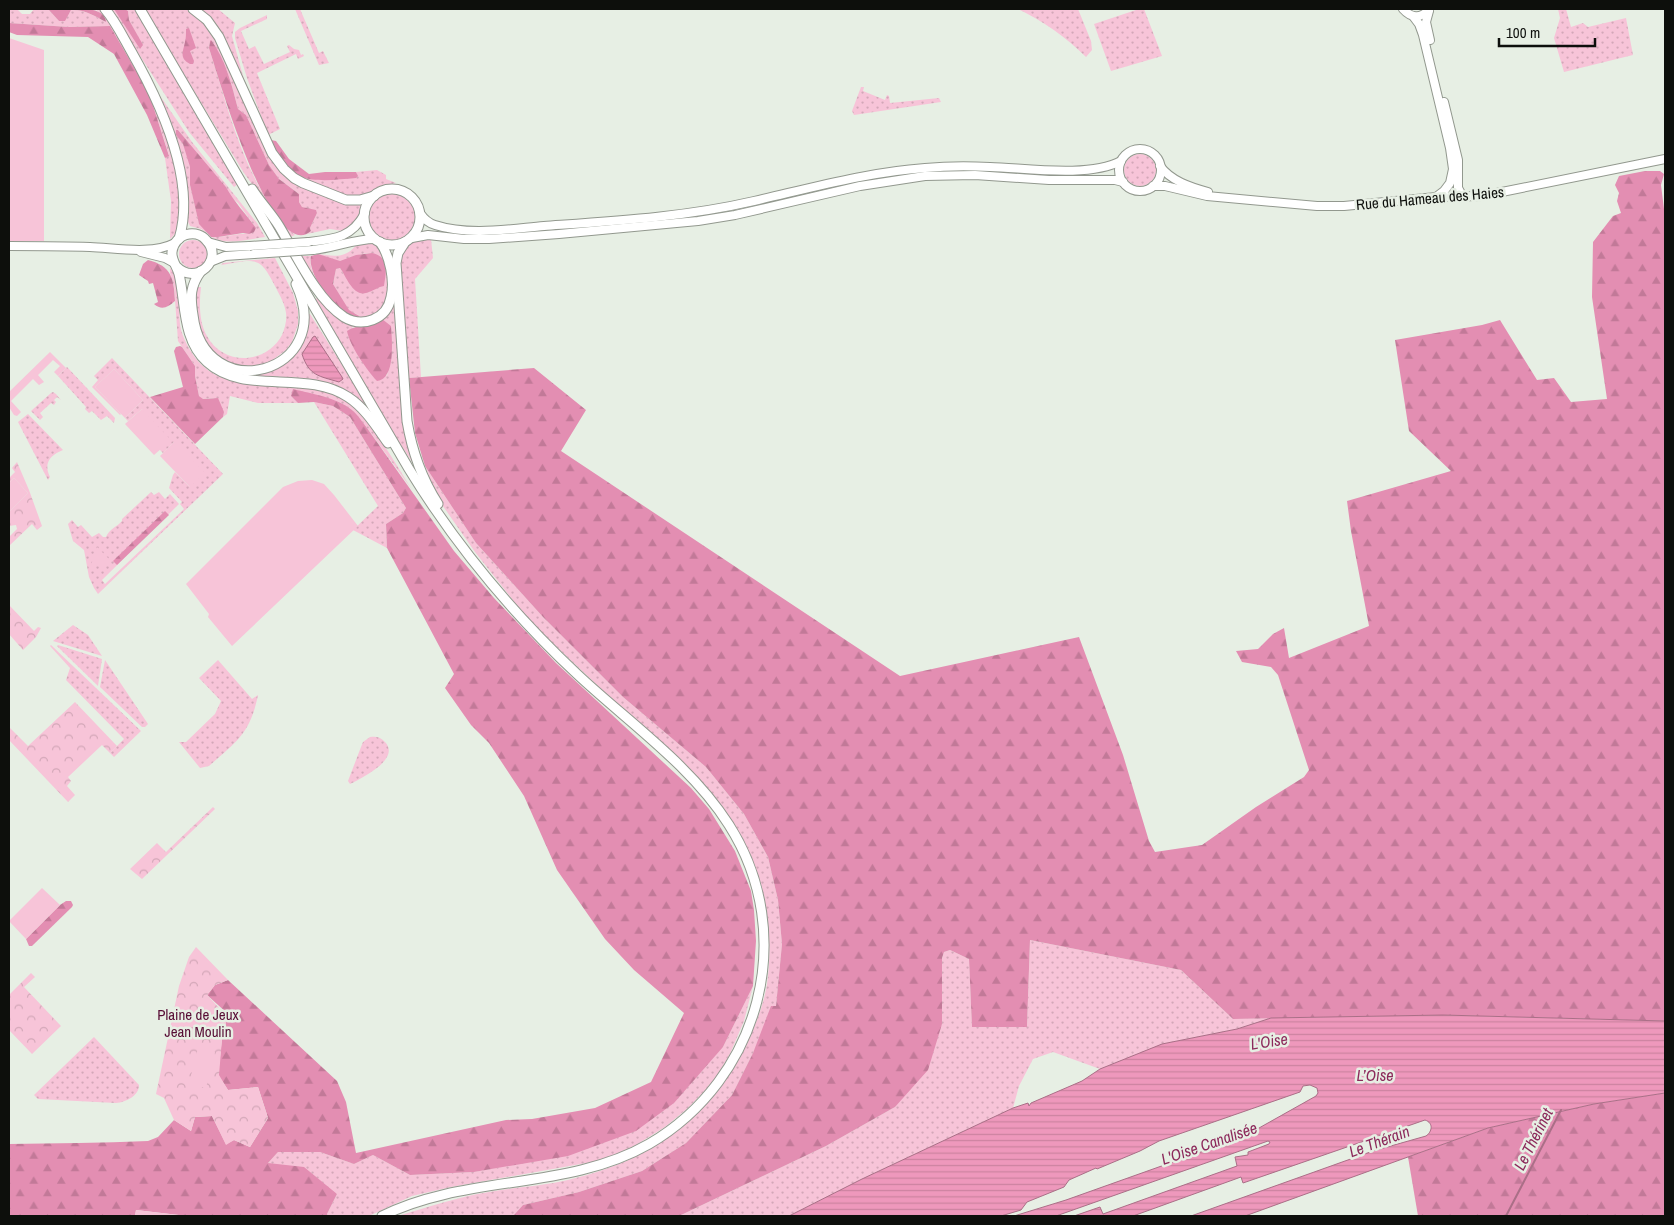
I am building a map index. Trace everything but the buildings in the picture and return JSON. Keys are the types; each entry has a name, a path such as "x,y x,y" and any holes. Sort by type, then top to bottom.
{"main road":[{"path":"105,9 120,30 150,85 160,105 170,135 178,163 183,217 172,254 189,333 195,347 206,362 223,373 236,377 313,384 332,389 343,394 359,406 370,417 456,537 497,590 535,633 579,676 685,771 708,796 727,822 746,857 758,894 764,934 759,995 753,1014 744,1038 718,1083 703,1101 680,1122 662,1136 633,1152 598,1165 552,1176 446,1194 410,1204 382,1216"},
{"path":"140,9 420,487"},
{"path":"193,9 207,20 219,37 272,153 284,169 300,182 346,200 360,200 387,190 401,190 413,198 418,206 420,213 419,227 398,253 396,263 408,427 414,454 421,471 456,537"},
{"path":"206,122 277,223 312,281 336,312 352,321 362,323 374,320 384,311 391,299 390,264 387,255 366,228 365,213 368,204 374,196"},
{"path":"177,241 184,235 202,236 208,242 212,253 210,262 192,287 192,310 198,336 210,354 226,366 245,371 263,370 284,358 295,348 304,325 304,310 300,295 264,222"},
{"path":"377,241 391,245 408,240"},
{"path":"175,265 188,273 195,274 202,271"}],"street":[{"path":"1403,9 1413,16 1419,24 1423,35 1450,148 1453,169 1450,183 1436,197"},
{"path":"1413,16 1421,16 1430,10"},
{"path":"1430,10 1426,19 1426,25 1459,166 1458,185 1463,197"},
{"path":"420,213 427,221 433,224 460,229 483,230 564,225 708,211 863,177 914,169 972,166 1069,171 1108,166 1121,161 1129,152 1142,150 1148,151 1154,156 1160,166 1159,178 1153,186 1144,190 1128,187 1123,182 1119,171 1121,161"},
{"name":"Rue du Hameau des Haies","path":"1153,186 1164,186 1196,194 1334,206 1436,197 1482,196 1665,159"},
{"name":"Rue du Hameau des Haies","path":"1160,166 1168,175 1184,184 1222,196"},
{"path":"408,240 428,235 457,239 488,239 679,223 723,217 885,182 925,176 975,175 1049,180 1115,180 1123,182"},
{"path":"208,242 214,245 250,246 330,239 347,234 357,226 365,213"},
{"path":"210,262 224,256 313,250 331,248 360,240 377,241"},
{"path":"132,250 164,247 177,241"},
{"path":"9,246 92,247 132,250 165,258 175,265"}],"green space":[{"path":"82,8 91,10 104,16 106,22 89,13 76,10 71,10 65,21 59,21 48,9"},
{"path":"184,8 199,17 211,32 223,54 274,163 283,173 365,202 360,216 355,222 343,231 330,229 307,234 311,231 310,228 317,213 316,211 302,207 299,202 299,194 279,179 269,165 246,115 238,109 231,82 224,65 216,48 210,41 209,48 241,148 264,195 278,216 295,235 290,237 244,173 144,9"},
{"path":"9,9 17,9 22,14 30,14 34,9 48,9 59,21 64,21 71,10 76,10 89,13 106,22 104,17 95,9 102,9 157,102 170,137 183,203 176,233 170,239 171,201 165,158 169,155 149,93 110,26 69,27 9,23"},
{"path":"110,9 114,9 139,39 129,20 128,11 125,9 135,9 238,184 234,187 189,132"},
{"path":"114,9 125,9 128,11 129,20 143,45 140,49"},
{"path":"199,9 218,9 235,23 232,36 245,83 224,38 213,21"},
{"path":"295,9 300,9 319,53 323,51 329,63 319,65"},
{"path":"1018,9 1078,9 1091,41 1092,50 1086,57 1054,30"},
{"path":"1144,9 1162,56 1111,71 1094,24"},
{"path":"1558,9 1566,9 1571,27 1583,23 1588,27 1626,18 1633,55 1564,72 1554,38 1560,18"},
{"path":"267,15 267,19 241,31 249,49 255,46 264,64 290,52 287,46 289,45 299,50 301,55 303,54 304,56 298,59 296,54 257,73 280,129 268,135 247,78 235,38 235,32 240,28"},
{"path":"9,23 69,27 110,26 149,93 169,156 165,158 147,115 114,54 88,37 17,35 9,32"},
{"path":"189,28 196,48 190,51 194,61 193,64 187,62 183,57 186,29"},
{"path":"9,38 44,50 44,241 9,241"},
{"path":"211,40 225,65 238,109 246,115 269,165 279,179 299,194 299,202 302,207 316,210 317,213 310,228 311,231 296,234 280,221 264,195 248,162 223,92 209,48"},
{"path":"861,87 864,87 863,91 885,100 887,95 889,96 890,103 939,98 941,102 854,115 852,111"},
{"path":"158,93 192,142 257,223 265,237 224,241 211,237 249,234 256,228 238,203 231,197 226,187 178,130 176,130 176,135 183,144 187,154 190,167 190,185 199,223 209,234 201,229 190,226 182,165 169,117"},
{"path":"176,130 178,130 226,187 256,228 254,232 211,237 199,224 190,185 190,167 183,144 176,135"},
{"path":"271,140 276,141 289,159 309,174 356,172 358,176 356,178 315,180 296,175 280,162"},
{"path":"1140,154 1146,155 1151,159 1155,164 1155,176 1151,181 1146,185 1140,186 1134,185 1129,181 1125,176 1124,170 1125,164 1129,159 1134,155"},
{"path":"377,170 386,175 386,179 396,183 358,197 349,197 331,192 296,175 357,174 356,172"},
{"path":"1645,171 1660,171 1664,174 1661,185 1665,209 1665,1021 1443,1015 1233,1019 1181,970 1030,940 1027,1027 972,1027 969,959 950,950 944,952 942,958 942,1024 928,1070 895,1107 826,1146 679,1216 513,1216 523,1205 579,1192 642,1171 686,1143 732,1095 753,1053 771,1006 776,1006 782,944 778,900 768,857 744,814 706,767 623,697 543,617 476,543 425,466 415,433 409,378 534,368 586,410 561,451 900,676 1079,637 1123,755 1149,841 1155,852 1202,845 1256,807 1304,777 1309,770 1278,675 1271,667 1242,662 1236,651 1258,649 1273,634 1284,628 1289,658 1369,626 1347,501 1451,471 1409,431 1395,340 1482,325 1500,320 1537,380 1554,378 1571,402 1607,399 1592,297 1593,242 1613,216 1621,213 1617,201 1619,193 1615,185 1619,176"},
{"path":"387,194 397,194 409,200 414,208 414,226 409,234 401,239 387,240 379,237 372,230 369,222 369,212 372,204 379,197"},
{"path":"421,239 431,239 433,258 415,279 421,377 409,378 399,262 406,246"},
{"path":"193,240 203,244 207,254 203,264 193,268 183,264 179,254 183,244"},
{"path":"361,242 373,242 379,247 388,266 389,297 378,314 362,320 341,312 328,296 337,305 350,312 359,315 349,311 333,284 336,269 340,268 343,273 367,293 377,287 386,264 377,255 369,253 337,261 318,254 344,255"},
{"path":"372,253 382,258 386,266 384,286 369,292 359,293 340,268 336,269 333,284 349,310 359,316 358,318 348,315 328,297 313,271 311,256 318,254 340,261 356,255"},
{"path":"301,256 311,256 310,263 314,276 322,289 313,278"},
{"path":"275,258 293,293 298,311 298,324 292,342 286,350 270,362 259,366 236,366 224,362 205,343 194,307 195,287 201,287 202,325 214,346 223,353 234,357 245,358 255,356 266,352 275,345 282,335 286,318 283,303 270,277 260,264 249,261 221,265 223,263"},
{"path":"148,260 167,270 174,286 175,301 162,308 154,304 158,302 153,283 149,284 148,281 139,275 143,264"},
{"path":"170,268 179,283 181,330 190,350 203,366 224,379 237,382 320,389 331,392 356,410 367,422 413,491 352,410 291,396 298,403 258,403 230,396 227,414 223,417 224,412 214,398 202,399 199,396 195,366 178,341 174,286"},
{"path":"396,292 414,465 388,425 315,299 321,297 351,324 361,326 352,327 387,376 392,349 382,319"},
{"path":"306,314 310,314 368,406 365,407 350,394 328,383 303,378 253,376 268,370 292,354"},
{"path":"382,319 391,326 392,358 387,374 383,379 377,381 359,357 347,331"},
{"path":"180,346 195,366 199,396 203,399 218,398 224,412 223,417 195,444 150,397 183,387 174,351 176,347"},
{"path":"50,352 66,368 58,376 54,372 60,366 53,360 38,375 44,382 39,385 33,379 11,401 21,412 17,416 14,415 9,407 9,392"},
{"path":"112,358 223,474 98,594 89,577 84,550 73,541 68,524 72,520 78,527 81,525 92,537 99,533 106,537 151,492 154,495 159,492 165,499 170,494 179,504 102,580 105,584 184,509 180,504 182,502 169,488 175,472 190,487 174,442 163,453 160,450 142,409 128,421 125,418 143,400 114,369 95,387 120,415 92,387 98,380 94,376"},
{"path":"67,367 115,418 114,423 107,416 101,420 92,411 89,413 85,409 86,407 58,376"},
{"path":"114,369 143,400 125,418 95,387"},
{"path":"293,389 339,402 354,412 454,551 494,598 556,663 691,788 709,809 735,851 751,891 756,941 753,986 723,1047 674,1103 636,1131 568,1156 474,1172 410,1175 373,1155 354,1164 320,1152 278,1152 268,1163 304,1167 337,1194 327,1214 328,1216 187,1216 136,1210 135,1216 9,1216 9,1144 148,1141 158,1137 174,1120 191,1131 195,1117 212,1116 226,1144 234,1140 250,1147 268,1118 258,1087 228,1090 218,1075 222,1039 228,1014 207,995 215,985 228,980 337,1081 346,1102 356,1153 506,1120 532,1119 595,1108 651,1082 684,1013 634,970 605,939 557,870 524,796 489,743 471,725 445,688 454,674 387,548 386,524 403,513 406,508 350,417 333,406 314,402 298,403 291,396"},
{"path":"53,392 61,400 57,397 54,400 56,402 54,405 51,403 40,413 43,417 40,420 31,411"},
{"path":"314,402 333,406 350,417 406,508 403,513 386,524 387,548 353,530 378,506"},
{"path":"142,409 171,440 154,455 125,424"},
{"path":"28,414 63,450 49,460 47,467 50,477 48,480 18,422"},
{"path":"175,441 205,473 190,487 160,456"},
{"path":"17,462 42,526 37,530 32,524 9,546 9,537 17,529 16,525 9,526 9,512 28,493 14,478 9,483 9,478 15,472 12,468"},
{"path":"425,466 476,543 543,617 623,697 706,767 744,814 768,857 778,900 782,944 776,1007 732,1095 686,1143 642,1171 579,1192 523,1205 513,1216 398,1216 466,1197 499,1190 558,1182 587,1175 643,1153 664,1140 705,1103 723,1081 751,1033 761,1008 767,984 769,968 768,919 762,887 748,849 723,808 698,780 530,622 475,552 438,499"},
{"path":"14,478 28,493 9,512 9,483"},
{"path":"312,480 324,484 358,526 232,646 208,617 209,614 186,584 283,487 298,481"},
{"path":"165,511 169,515 117,565 113,561"},
{"path":"97,547 110,560 96,566 91,565"},
{"path":"9,605 34,631 38,627 41,628 36,637 23,650 9,634"},
{"path":"73,625 88,635 102,656 53,641"},
{"path":"51,645 141,731 114,757 110,753 124,739 66,680 70,668"},
{"path":"57,646 102,659 98,686"},
{"path":"105,660 148,724 145,727 142,727 100,687"},
{"path":"218,660 252,699 258,695 251,719 241,736 209,766 200,768 179,742 186,742 215,714 221,701 199,678"},
{"path":"75,702 117,746 110,753 102,745 68,777 71,781 67,786 75,795 68,802 9,740 9,727 28,746"},
{"path":"370,737 378,737 385,742 389,748 388,755 371,773 350,784 348,781 363,742"},
{"path":"213,807 215,809 142,879 130,869 157,843 166,852"},
{"path":"42,888 60,905 26,939 9,921"},
{"path":"66,901 71,901 72,907 32,946 29,946 26,939"},
{"path":"1030,940 1181,970 1233,1019 1271,1018 1237,1029 1167,1043 1100,1069 1053,1052 1033,1059 1019,1086 1013,1108 862,1179 789,1216 679,1216 826,1146 895,1107 942,1024 942,958 944,952 950,950 969,959 972,1026 1027,1027"},
{"name":"Plaine de Jeux Jean Moulin","path":"196,947 228,980 215,985 207,995 221,1010 228,1014 222,1039 219,1075 228,1090 258,1087 268,1118 250,1147 234,1140 226,1145 212,1116 195,1117 191,1131 174,1120 164,1098 156,1094 179,986 189,957"},
{"path":"31,973 35,977 24,987 61,1026 32,1054 9,1030 9,995"},
{"path":"753,986 744,1021 730,1054 714,1081 688,1108 665,1127 636,1145 612,1156 592,1162 451,1187 412,1196 369,1216 328,1216 327,1214 337,1194 268,1163 278,1152 320,1152 354,1164 373,1155 410,1175 474,1172 500,1167 723,1047"},
{"path":"94,1037 139,1085 137,1092 128,1100 116,1103 38,1099 34,1095"},
{"path":"198,1048 215,1052 206,1088 189,1084"},
{"path":"1665,1093 1665,1216 1418,1216 1408,1157 1488,1128 1594,1104"},
{"path":"136,1210 187,1216 135,1216"}],"water":[{"path":"315,336 342,377 343,379 339,382 316,374 308,367 302,354"},
{"name":"L’Oise","path":"1443,1015 1665,1021 1665,1093 1594,1104 1488,1128 1245,1216 1191,1216 1373,1151 1426,1136 1431,1130 1431,1125 1425,1120 1243,1183 1241,1177 1133,1216 1074,1216 1100,1207 1103,1214 1237,1166 1235,1157 1248,1155 1248,1152 1270,1142 1268,1141 1056,1216 1014,1216 1066,1200 1243,1137 1316,1096 1318,1093 1317,1088 1310,1085 1303,1086 1300,1092 1159,1141 1140,1151 1069,1180 1064,1187 1027,1202 1021,1210 1001,1216 789,1216 862,1179 1013,1108 1028,1103 1029,1106 1031,1103 1082,1081 1100,1069 1162,1044 1237,1029 1271,1018"}],"waterway":[{"name":"Le Thérinet","path":"1506,1216 1561,1110"}],"water label":[{"name":"L'Oise","path":"1269,1041"},
{"name":"Le Thérain","path":"1379,1141"},
{"name":"L'Oise Canalisée","path":"1209,1143"}]}
